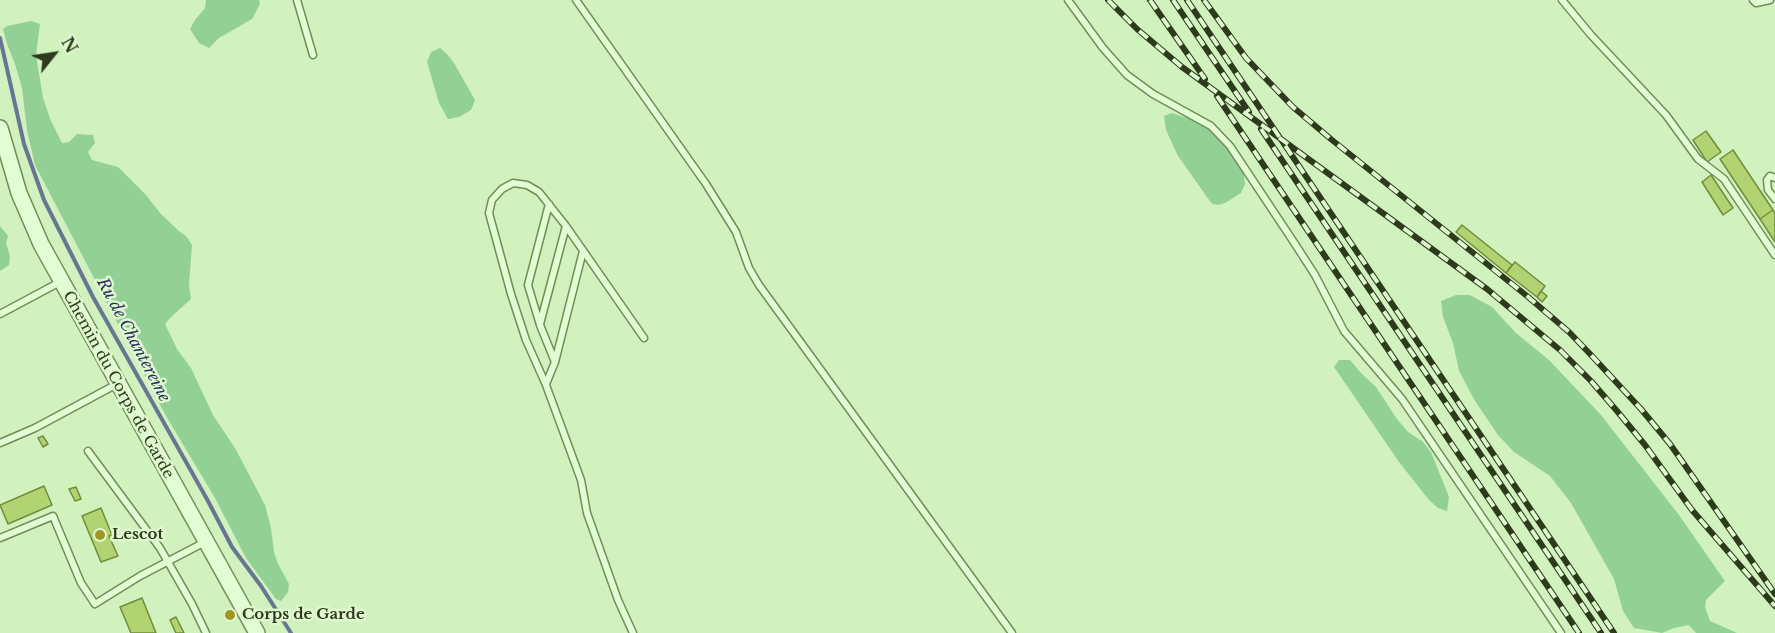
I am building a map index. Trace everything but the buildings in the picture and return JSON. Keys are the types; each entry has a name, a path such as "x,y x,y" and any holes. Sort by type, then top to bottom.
{"street":[{"name":"Chemin du Corps de Garde","path":"0,128 19,194 41,244 257,633"}],"lane":[{"path":"297,0 313,55"},
{"path":"576,0 706,184 736,232 759,285 1012,633"},
{"path":"1068,0 1102,48 1127,75 1153,94 1211,126 1230,146 1315,275 1344,331 1402,399 1561,633"},
{"path":"1562,0 1591,35 1660,109 1698,159 1724,179 1775,255"},
{"path":"1753,0 1756,3 1770,0"},
{"path":"1775,178 1770,176 1767,180 1768,190 1775,199"},
{"path":"633,633 618,600 587,513 581,480 546,385 526,340 511,294 489,213 492,200 502,189 513,183 527,185 539,192 566,226 644,338"},
{"path":"549,204 528,285 540,325 555,362"},
{"path":"540,325 566,226"},
{"path":"546,385 555,362 583,251"},
{"path":"0,314 61,282"},
{"path":"0,443 35,428 118,383"},
{"path":"88,451 168,561 206,633"},
{"path":"0,538 53,516 81,583 95,604 140,576 206,541"}],"green space":[{"path":"206,0 259,0 260,4 252,19 219,38 209,48 199,43 190,29 205,8"},
{"path":"31,21 40,24 36,55 43,98 62,143 69,142 77,134 93,135 95,143 88,152 92,160 118,167 160,213 186,236 192,245 189,285 191,299 165,324 177,349 191,368 213,415 235,448 265,505 274,552 289,584 288,592 281,601 276,599 246,558 215,498 166,416 35,165 27,130 22,88 3,29"},
{"path":"440,48 454,63 475,100 471,110 459,117 448,119 439,103 427,62 431,52"},
{"path":"1172,113 1214,129 1243,167 1245,184 1241,193 1225,203 1212,204 1178,156 1166,130 1164,116"},
{"path":"0,226 8,236 6,243 10,256 9,265 0,271"},
{"path":"1456,295 1470,295 1492,307 1516,333 1549,360 1601,415 1679,515 1725,581 1706,600 1705,607 1710,621 1737,633 1696,633 1689,625 1662,633 1634,628 1623,611 1614,579 1571,503 1550,476 1514,452 1498,435 1475,401 1459,371 1453,343 1443,317 1441,301"},
{"path":"1339,360 1350,360 1376,387 1408,432 1422,441 1431,452 1449,497 1447,511 1438,508 1429,500 1399,462 1334,367"}],"waterway":[{"name":"Ru de Chantereine","path":"0,38 24,144 44,200 93,297 232,547 261,586 291,633"}],"railway":[{"path":"1108,0 1137,29 1182,67 1487,289 1560,350 1617,411 1692,510 1775,606"},
{"path":"1150,0 1205,79"},
{"path":"1173,0 1249,112"},
{"path":"1187,0 1614,633"},
{"path":"1204,0 1246,58 1293,107 1569,332 1641,409 1670,444 1775,594"},
{"path":"1217,96 1579,633"},
{"path":"1261,129 1601,633"}],"place":[{"name":"Lescot","path":"100,535"},
{"name":"Corps de Garde","path":"230,615"}]}
